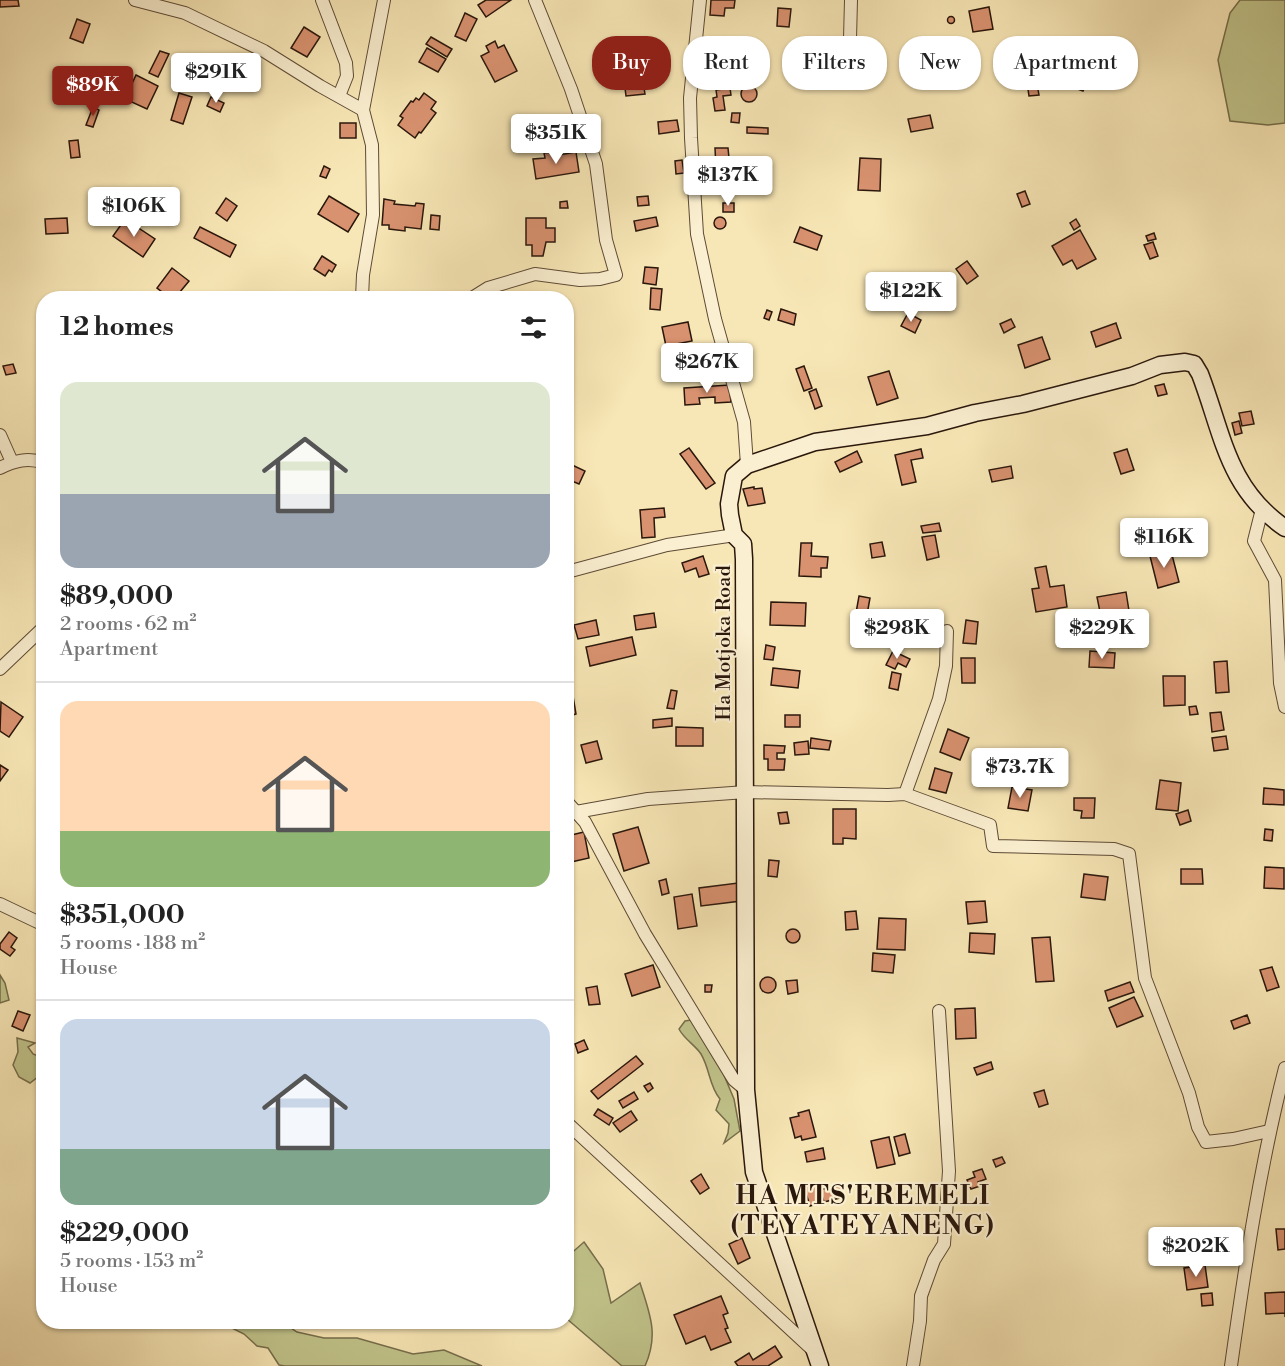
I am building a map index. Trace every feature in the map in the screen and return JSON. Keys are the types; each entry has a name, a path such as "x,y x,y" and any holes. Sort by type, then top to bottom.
{"street":[{"path":"135,0 185,13 264,51 363,110"},
{"path":"322,0 346,63 346,76 339,96"},
{"path":"362,291 373,215 372,146 363,110 384,0"},
{"path":"483,291 535,274 580,280 616,275 606,240 596,164 571,89 535,0"},
{"path":"700,0 690,98 697,234 715,318 744,422 747,465 815,442 927,426 975,412 1023,404 1132,376 1160,365 1185,362 1194,364 1200,374 1234,472 1245,490 1262,509 1285,528"},
{"path":"850,36 851,0"},
{"path":"0,435 12,462"},
{"path":"0,468 12,462 36,460"},
{"name":"Ha Motjoka Road","path":"747,465 732,480 730,515 735,535 744,548 746,1090 754,1172 818,1360"},
{"path":"1262,509 1254,541 1275,580 1280,683 1285,707"},
{"path":"574,570 667,545 735,535"},
{"path":"905,794 939,699 946,666 947,631"},
{"path":"0,668 36,634"},
{"path":"576,812 648,799 746,792 905,794 990,825 993,846 1114,849 1130,854 1145,978 1189,1093 1198,1127 1206,1143 1269,1131"},
{"path":"576,812 585,822 645,934 734,1080 746,1090"},
{"path":"0,904 36,921"},
{"path":"913,1366 920,1321 921,1296 934,1260 944,1244 949,1172 939,1011"},
{"path":"1231,1366 1243,1278 1269,1131 1285,1068"},
{"path":"574,1129 802,1339 818,1360"}],"green space":[{"path":"1240,0 1285,0 1285,123 1268,125 1230,121 1218,60 1230,13"},
{"path":"0,975 5,983 9,1000 0,1003"},
{"path":"691,1020 715,1054 734,1099 740,1131 724,1143 729,1124 716,1110 720,1099 701,1054 679,1029 685,1021"},
{"path":"17,1038 35,1043 28,1047 36,1055 36,1078 30,1083 19,1077 13,1065 18,1052"},
{"path":"584,1242 603,1269 611,1303 640,1283 652,1325 652,1344 645,1366 622,1366 574,1325 574,1251"},
{"path":"234,1329 292,1329 324,1338 357,1338 413,1354 444,1350 482,1366 285,1366 279,1365 268,1348 257,1346 244,1334"}],"building":[{"path":"0,0 18,0 19,6 0,7"},
{"path":"486,0 511,0 486,17 478,5"},
{"path":"711,0 735,0 734,8 725,8 724,16 710,15"},
{"path":"989,7 993,29 973,32 969,11"},
{"path":"778,8 791,9 789,27 777,26"},
{"path":"465,13 477,19 466,41 455,36"},
{"path":"951,17 954,20 951,23 948,20"},
{"path":"77,19 90,24 83,43 70,38"},
{"path":"304,27 320,37 307,57 291,48"},
{"path":"431,37 452,49 447,57 426,44"},
{"path":"495,41 498,48 504,45 517,71 495,82 481,56 489,52 486,46"},
{"path":"427,48 446,59 438,72 419,62"},
{"path":"160,51 169,54 158,77 149,73"},
{"path":"136,75 158,86 147,109 125,99"},
{"path":"625,90 644,90 645,94 626,96"},
{"path":"716,90 730,90 731,95 723,96 725,110 715,111 713,98 717,97"},
{"path":"743,90 756,91 756,97 749,102 741,94"},
{"path":"1028,90 1038,90 1039,95 1029,96"},
{"path":"179,93 192,97 183,124 171,120"},
{"path":"424,93 436,102 431,109 436,113 415,138 398,125 403,118 400,116 411,101 413,102 416,98 419,100"},
{"path":"211,97 224,103 220,112 207,106"},
{"path":"93,107 99,110 93,127 86,125"},
{"path":"732,113 740,113 739,123 731,122"},
{"path":"930,115 933,128 911,132 908,119"},
{"path":"677,120 679,131 659,134 658,122"},
{"path":"340,123 356,123 356,138 340,138"},
{"path":"747,127 768,128 768,134 747,133"},
{"path":"78,140 80,157 71,158 69,141"},
{"path":"715,148 728,148 730,168 716,169"},
{"path":"558,151 559,155 576,152 579,172 536,179 533,159 545,158 544,153"},
{"path":"860,158 881,159 880,191 858,190"},
{"path":"682,160 684,173 676,174 675,161"},
{"path":"324,166 330,169 326,178 320,176"},
{"path":"740,174 751,174 750,188 739,187"},
{"path":"1025,191 1030,204 1022,207 1017,194"},
{"path":"329,196 359,214 348,232 318,214"},
{"path":"648,196 649,205 638,206 637,197"},
{"path":"226,198 237,206 227,221 216,213"},
{"path":"384,199 395,201 394,204 415,206 416,203 424,204 421,229 405,227 405,231 389,229 389,225 382,225"},
{"path":"567,201 568,208 560,208 560,202"},
{"path":"723,203 734,203 734,212 723,212"},
{"path":"431,215 440,216 439,230 430,229"},
{"path":"656,217 658,226 636,231 634,221"},
{"path":"722,217 726,223 722,229 718,229 714,221"},
{"path":"67,218 68,233 46,234 45,219"},
{"path":"526,218 546,218 546,228 555,228 555,242 546,242 543,256 532,256 532,245 526,245"},
{"path":"125,219 155,239 143,257 113,236"},
{"path":"1076,219 1080,226 1074,230 1070,223"},
{"path":"200,227 236,245 230,257 194,238"},
{"path":"800,227 822,236 817,250 794,242"},
{"path":"1080,230 1096,259 1077,269 1072,260 1063,265 1052,246"},
{"path":"1154,233 1156,239 1148,241 1146,236"},
{"path":"1153,242 1158,256 1150,259 1144,245"},
{"path":"322,256 336,265 332,272 329,270 325,276 314,269"},
{"path":"967,261 978,276 967,284 956,269"},
{"path":"645,267 658,268 656,285 643,283"},
{"path":"172,268 189,281 181,291 161,291 157,288"},
{"path":"651,288 662,289 660,310 650,309"},
{"path":"916,294 926,298 924,304 914,300"},
{"path":"781,309 796,314 794,325 778,320"},
{"path":"767,310 772,312 769,320 764,318"},
{"path":"908,313 921,320 915,333 901,326"},
{"path":"1011,319 1015,327 1004,333 1000,324"},
{"path":"688,322 692,341 666,346 662,327"},
{"path":"1116,323 1121,338 1096,347 1091,332"},
{"path":"1042,337 1050,359 1025,368 1018,345"},
{"path":"13,364 16,373 6,375 3,366"},
{"path":"804,366 812,388 804,391 796,369"},
{"path":"889,371 898,398 877,405 868,377"},
{"path":"1164,384 1167,394 1158,396 1155,386"},
{"path":"729,385 731,402 715,403 715,397 699,398 700,404 685,405 684,388"},
{"path":"816,389 822,406 815,409 809,392"},
{"path":"1251,411 1254,424 1242,426 1239,413"},
{"path":"1239,421 1242,433 1235,435 1232,423"},
{"path":"689,448 715,483 706,489 680,454"},
{"path":"921,449 923,458 911,460 916,482 902,485 895,455"},
{"path":"1127,449 1134,470 1121,474 1114,453"},
{"path":"857,451 862,462 840,472 835,462"},
{"path":"574,466 585,471 579,484 574,482"},
{"path":"1011,466 1013,478 992,482 989,470"},
{"path":"754,487 754,489 762,488 765,503 748,506 743,489"},
{"path":"664,508 665,517 654,518 655,537 642,538 640,510"},
{"path":"939,523 941,531 923,533 921,526"},
{"path":"1173,524 1175,536 1154,541 1151,529"},
{"path":"935,535 939,557 927,560 922,537"},
{"path":"882,542 885,556 872,558 870,544"},
{"path":"801,543 812,543 811,556 828,557 827,568 821,568 821,577 799,576"},
{"path":"1171,551 1179,582 1158,588 1150,556"},
{"path":"703,556 709,574 699,577 696,568 685,572 682,563"},
{"path":"1046,566 1050,587 1064,585 1067,607 1036,612 1032,589 1039,588 1035,568"},
{"path":"1126,592 1130,617 1102,622 1097,597"},
{"path":"859,596 870,598 865,626 854,624"},
{"path":"771,602 806,603 805,626 770,625"},
{"path":"654,613 656,627 636,630 634,616"},
{"path":"596,620 599,635 578,639 574,625"},
{"path":"966,620 978,622 976,644 963,643"},
{"path":"871,625 884,628 882,638 868,635"},
{"path":"632,637 636,655 590,666 586,647"},
{"path":"766,645 775,647 773,660 764,659"},
{"path":"893,651 910,659 906,667 898,663 895,669 886,665"},
{"path":"1090,651 1115,653 1114,668 1089,667"},
{"path":"961,658 975,658 975,683 962,683"},
{"path":"1227,661 1229,692 1216,693 1214,662"},
{"path":"773,668 800,671 798,688 771,685"},
{"path":"892,672 901,674 898,690 889,688"},
{"path":"1163,676 1185,676 1185,705 1164,706"},
{"path":"671,690 677,691 674,709 667,708"},
{"path":"1,702 23,717 9,737 0,731"},
{"path":"1196,706 1198,714 1190,715 1189,707"},
{"path":"1221,712 1224,730 1212,732 1210,713"},
{"path":"785,715 800,715 800,727 785,727"},
{"path":"672,718 672,726 653,728 653,720"},
{"path":"676,727 703,728 703,746 676,746"},
{"path":"948,729 969,738 960,760 940,752"},
{"path":"1226,736 1228,749 1214,751 1212,738"},
{"path":"811,738 831,741 829,750 810,748"},
{"path":"597,741 602,759 586,763 581,745"},
{"path":"808,741 809,754 795,755 794,743"},
{"path":"764,745 785,746 784,753 777,753 777,759 785,759 784,770 768,770 768,759 764,759"},
{"path":"0,765 8,770 0,781"},
{"path":"935,768 952,773 946,793 929,789"},
{"path":"1160,780 1181,783 1178,811 1156,809"},
{"path":"1012,787 1032,790 1028,811 1008,808"},
{"path":"1264,788 1284,790 1284,805 1263,804"},
{"path":"1074,798 1095,798 1094,818 1081,818 1082,811 1074,810"},
{"path":"833,809 856,809 856,839 843,838 843,844 833,844"},
{"path":"1188,810 1191,821 1180,825 1176,814"},
{"path":"787,812 789,823 780,824 778,813"},
{"path":"638,827 649,863 624,871 613,834"},
{"path":"1265,829 1273,830 1272,841 1264,840"},
{"path":"584,832 589,858 574,861 574,834"},
{"path":"769,860 779,861 777,877 768,876"},
{"path":"1265,867 1284,868 1284,889 1264,888"},
{"path":"1181,869 1202,869 1203,884 1181,884"},
{"path":"1084,874 1108,877 1105,900 1081,897"},
{"path":"666,879 669,893 662,895 659,881"},
{"path":"738,883 741,901 701,906 699,888"},
{"path":"692,894 697,926 678,929 674,897"},
{"path":"985,901 987,922 968,924 966,902"},
{"path":"856,911 858,929 846,930 845,912"},
{"path":"879,918 906,919 905,950 877,949"},
{"path":"790,929 796,929 800,936 796,943 790,943 786,939 786,933"},
{"path":"9,932 17,938 11,947 15,950 10,956 0,949 0,944"},
{"path":"970,933 995,934 994,954 969,952"},
{"path":"1050,937 1054,981 1036,982 1032,938"},
{"path":"873,953 895,955 893,973 872,971"},
{"path":"653,965 660,987 632,996 625,974"},
{"path":"1272,967 1279,987 1267,991 1260,970"},
{"path":"768,977 774,979 776,985 774,991 768,993 762,991 760,985 762,979"},
{"path":"797,980 798,992 788,994 786,981"},
{"path":"1130,982 1134,992 1108,1001 1105,991"},
{"path":"705,985 712,985 711,992 705,992"},
{"path":"597,986 600,1004 589,1005 586,988"},
{"path":"1134,997 1143,1016 1117,1027 1109,1008"},
{"path":"975,1008 976,1038 956,1039 955,1009"},
{"path":"18,1011 30,1015 23,1031 12,1026"},
{"path":"1247,1015 1250,1023 1234,1029 1231,1021"},
{"path":"584,1040 588,1049 578,1053 575,1044"},
{"path":"636,1056 643,1064 598,1099 591,1091"},
{"path":"991,1062 993,1069 977,1075 974,1068"},
{"path":"650,1083 653,1088 648,1092 644,1086"},
{"path":"1044,1090 1048,1104 1039,1107 1034,1093"},
{"path":"634,1092 638,1099 623,1108 619,1101"},
{"path":"598,1109 613,1118 609,1125 594,1115"},
{"path":"809,1110 816,1137 802,1140 801,1136 795,1138 790,1118"},
{"path":"631,1111 637,1120 620,1132 613,1123"},
{"path":"905,1134 910,1153 899,1156 894,1137"},
{"path":"889,1137 895,1164 877,1168 871,1141"},
{"path":"823,1148 825,1159 807,1162 805,1152"},
{"path":"1002,1157 1005,1163 996,1167 993,1160"},
{"path":"982,1169 986,1179 978,1182 980,1186 971,1189 967,1180 975,1177 973,1172"},
{"path":"701,1174 709,1188 700,1194 691,1181"},
{"path":"815,1184 820,1203 810,1206 804,1187"},
{"path":"840,1184 844,1197 824,1202 820,1190"},
{"path":"1276,1229 1285,1229 1285,1249 1278,1250"},
{"path":"742,1238 750,1258 738,1264 729,1244"},
{"path":"1205,1265 1208,1287 1187,1290 1184,1268"},
{"path":"1285,1292 1285,1313 1266,1314 1265,1293"},
{"path":"1212,1293 1213,1305 1202,1306 1201,1294"},
{"path":"721,1296 728,1313 723,1315 728,1328 725,1329 731,1342 711,1350 705,1336 686,1344 674,1315"},
{"path":"775,1346 782,1357 768,1366 738,1366 735,1362 749,1353 753,1360"}],"district":[{"name":"HA MTS'EREMELI (TEYATEYANENG)","path":"863,1210"}]}
